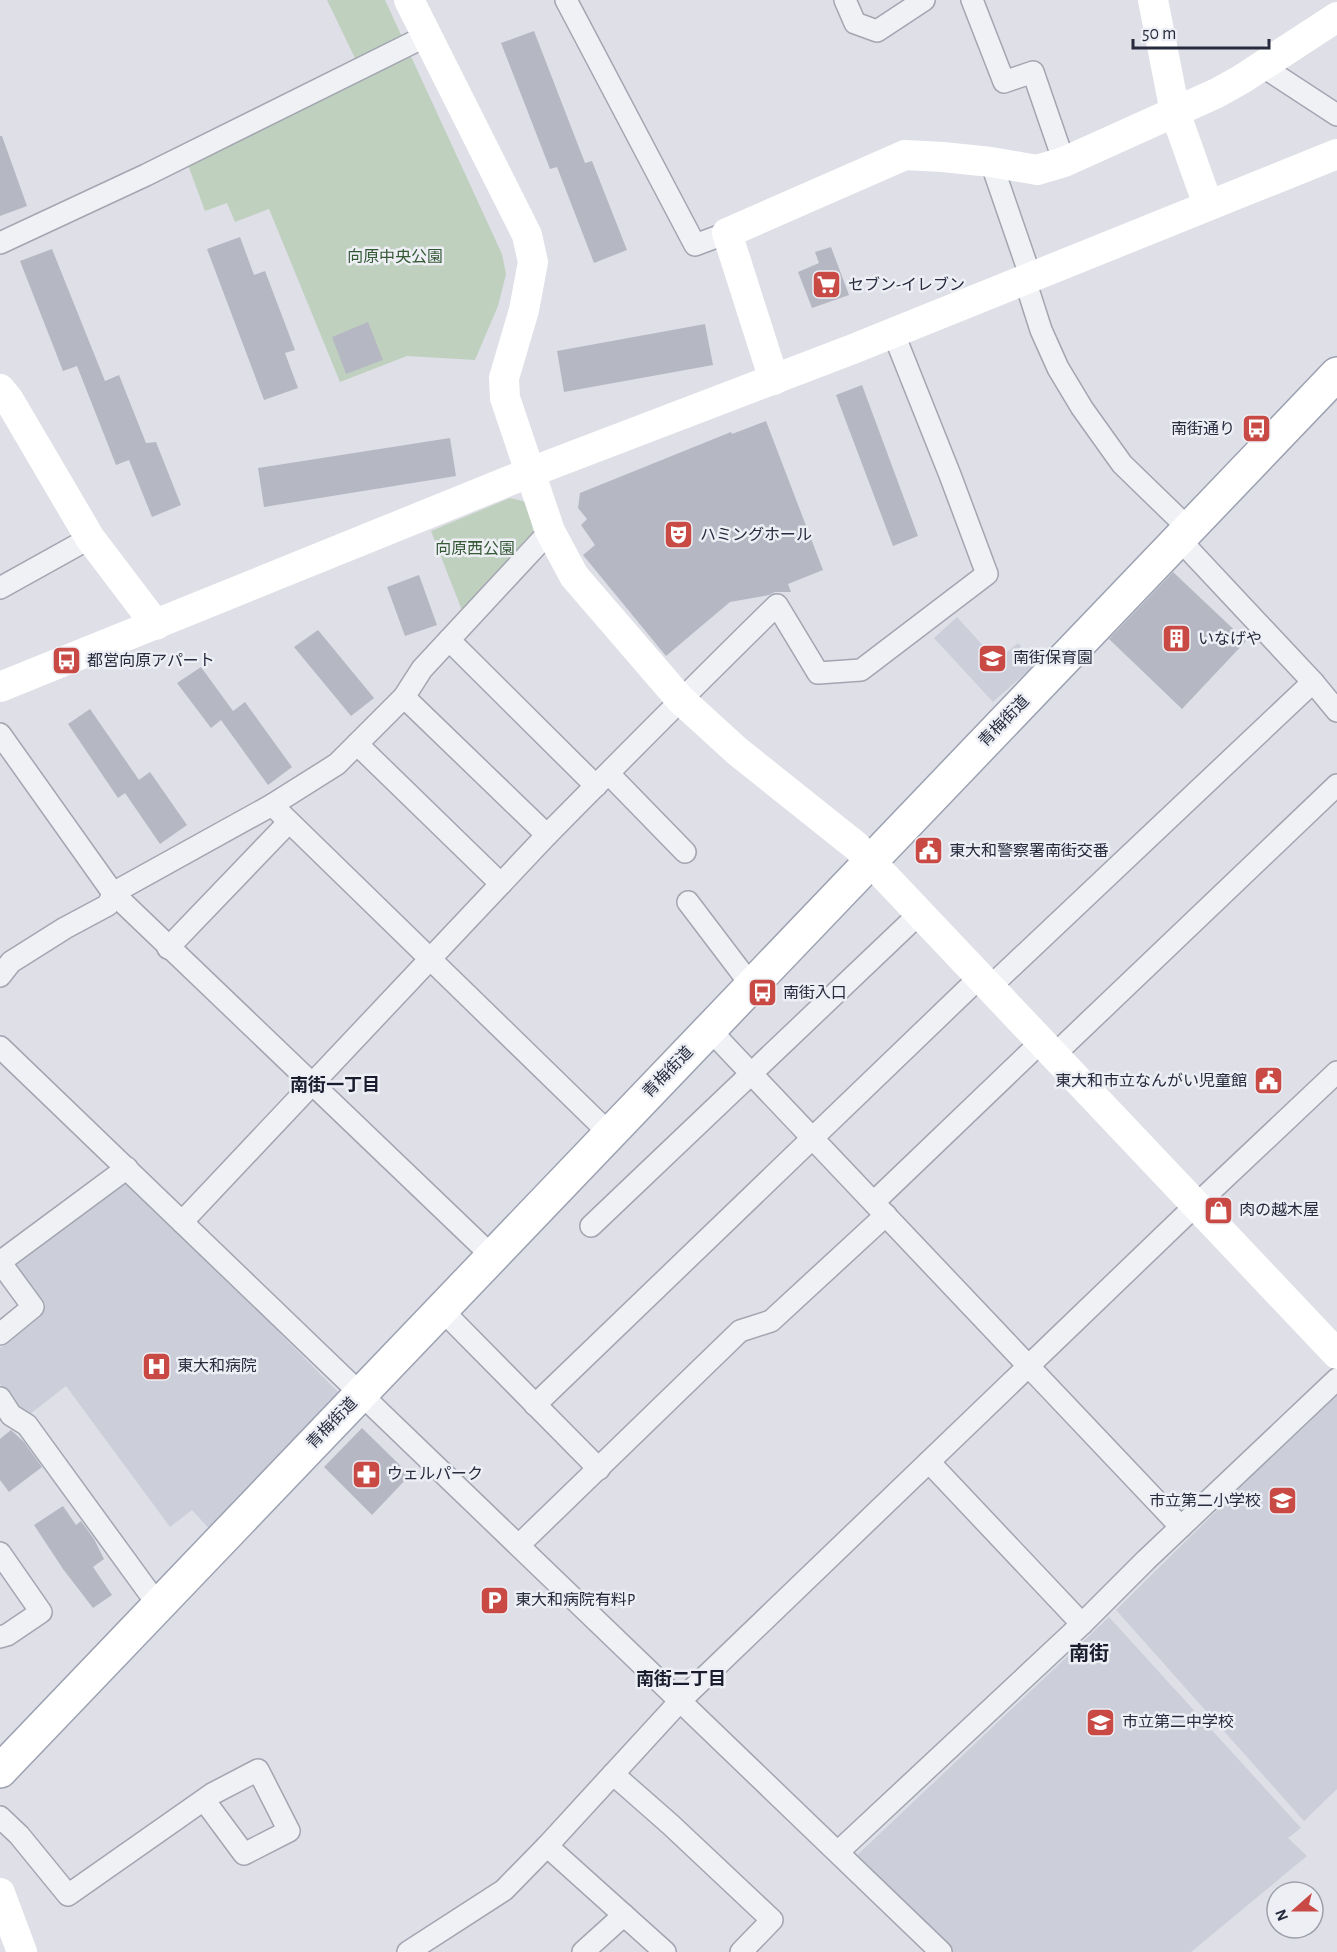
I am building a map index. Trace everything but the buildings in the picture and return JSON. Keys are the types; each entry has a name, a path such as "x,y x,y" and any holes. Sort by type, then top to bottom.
{"main road":[{"name":"青梅街道","path":"0,1771 1337,374"}],"street":[{"path":"409,0 527,235 533,262 524,310 504,378 506,398 550,531 574,576 680,699 737,751 856,846 1337,1354"},
{"path":"566,0 695,245 905,155 991,162 1037,170 1065,162 1217,93 1337,17"},
{"path":"845,0 855,23 877,31 924,0"},
{"path":"972,0 1004,82 1033,72 1065,162"},
{"path":"1153,0 1175,112 1208,205"},
{"path":"0,243 156,170 426,36"},
{"path":"1262,66 1337,115"},
{"path":"0,687 531,472 774,380 1337,154"},
{"path":"991,162 1028,279 1041,330 1082,408 1122,464 1337,711"},
{"path":"727,233 774,380"},
{"path":"182,1222 547,835 680,699 777,605 818,673 861,670 987,574 893,332"},
{"path":"0,389 9,400 90,538 156,625"},
{"path":"0,976 10,962 108,905 113,893 272,805 337,764 404,697 422,669 550,531"},
{"path":"0,588 90,538"},
{"path":"449,640 602,780 685,852"},
{"path":"536,1404 813,1138 1313,682"},
{"path":"404,697 547,835"},
{"path":"0,735 113,893 492,1256"},
{"path":"357,744 501,884"},
{"path":"519,1545 740,1331 771,1322 880,1208 1048,1048 1337,785"},
{"path":"272,805 609,1133"},
{"path":"168,948 289,822"},
{"path":"688,902 751,986"},
{"path":"591,1226 920,913"},
{"path":"709,1029 1181,1527"},
{"path":"0,1047 941,1952"},
{"path":"408,1952 504,1890 681,1700 1337,1072"},
{"path":"0,1334 33,1307 0,1262 127,1168"},
{"path":"441,1309 599,1469"},
{"path":"838,1851 1082,1624 1337,1379"},
{"path":"4,1412 27,1425 158,1605"},
{"path":"929,1462 1082,1624"},
{"path":"0,1553 41,1612 7,1635 0,1637"},
{"path":"613,1774 772,1920 741,1952"},
{"path":"0,1817 19,1835 69,1895 204,1800"},
{"path":"547,1846 665,1952"},
{"path":"0,1893 22,1952"},
{"path":"583,1952 624,1915"}],"shaded area":[{"name":"南街保育園","path":"957,617 986,649 994,645 1007,652 1018,643 1037,663 993,702 934,638"},
{"name":"東大和病院","path":"129,1181 345,1399 213,1533 192,1510 170,1527 66,1386 25,1418 0,1384 0,1348 44,1313 11,1268"},
{"name":"市立第二小学校","path":"1337,1392 1337,1789 1304,1821 1116,1610"},
{"name":"市立第二中学校","path":"1109,1617 1301,1828 1288,1838 1307,1856 1278,1880 1265,1880 1265,1891 1191,1952 952,1952 853,1859"}],"green space":[{"name":"向原中央公園","path":"327,0 385,0 502,254 506,274 498,306 475,360 407,356 340,382 269,209 235,222 227,203 205,211 188,165 365,79"},
{"name":"向原西公園","path":"510,498 527,502 534,535 463,613 431,531"}],"place":[{"name":"セブン-イレブン","path":"827,285"},
{"name":"南街通り","path":"1256,429"},
{"name":"ハミングホール","path":"679,535"},
{"name":"いなげや","path":"1177,639"},
{"name":"南街保育園","path":"992,658"},
{"name":"都営向原アパート","path":"66,661"},
{"name":"東大和警察署南街交番","path":"928,851"},
{"name":"南街入口","path":"762,993"},
{"name":"東大和市立なんがい児童館","path":"1268,1081"},
{"name":"肉の越木屋","path":"1218,1210"},
{"name":"東大和病院","path":"156,1366"},
{"name":"ウェルパーク","path":"366,1474"},
{"name":"市立第二小学校","path":"1282,1501"},
{"name":"東大和病院有料P","path":"494,1600"},
{"name":"市立第二中学校","path":"1101,1722"}],"district":[{"name":"南街一丁目","path":"335,1086"},
{"name":"南街","path":"1089,1654"},
{"name":"南街二丁目","path":"681,1680"}]}
